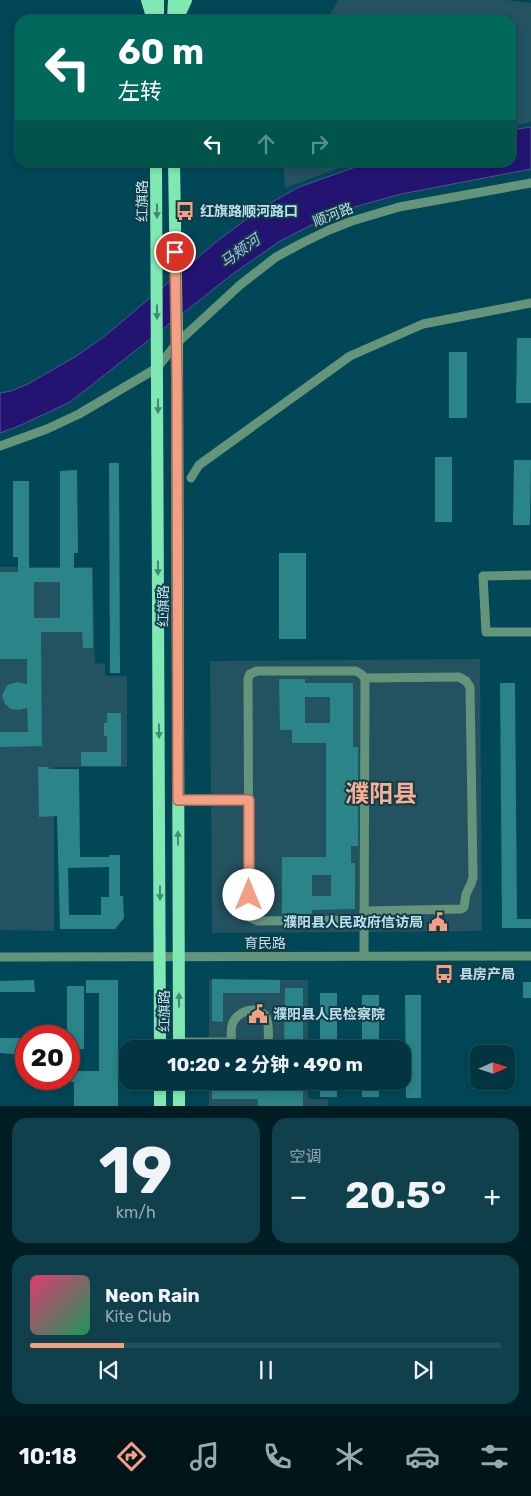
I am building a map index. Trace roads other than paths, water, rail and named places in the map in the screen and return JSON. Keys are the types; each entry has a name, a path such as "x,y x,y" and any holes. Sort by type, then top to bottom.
{"main road":[{"path":"147,0 152,15"},
{"path":"158,0 158,15"},
{"path":"174,0 175,15"},
{"path":"178,15 186,0"},
{"name":"红旗路","path":"156,167 160,1040"},
{"name":"红旗路","path":"174,167 177,343 179,1040"},
{"path":"158,594 178,594"},
{"path":"160,1090 160,1106"},
{"path":"179,1090 179,1106"}],"street":[{"name":"顺河路","path":"0,446 46,430 79,414 157,368 177,343 240,285 276,257 329,230 399,207 531,182"},
{"path":"191,478 199,465 350,356 422,324 531,303"},
{"path":"531,575 483,576 486,632 531,632"},
{"path":"257,671 356,671 365,678 459,677 466,681 470,687 473,877 466,894 464,907 461,909 258,921 251,918 248,679 250,674 257,671"},
{"path":"364,956 365,678"},
{"path":"178,800 249,800"},
{"name":"育民路","path":"0,957 531,956"},
{"path":"232,1040 232,1025 236,1016 250,1010 260,1012 266,1016 268,1040"}],"water":[{"name":"马颊河","path":"531,127 531,169 401,194 329,216 280,241 234,273 70,402 0,433 0,393 28,384 75,357 105,336 215,243 260,209 299,187 356,167 516,167 516,129"}],"place":[{"name":"红旗路顺河路口","path":"185,211"},
{"name":"濮阳县人民政府信访局","path":"438,922"},
{"name":"县房产局","path":"444,974"},
{"name":"濮阳县人民检察院","path":"258,1014"}],"district":[{"name":"濮阳县","path":"381,794"}]}
